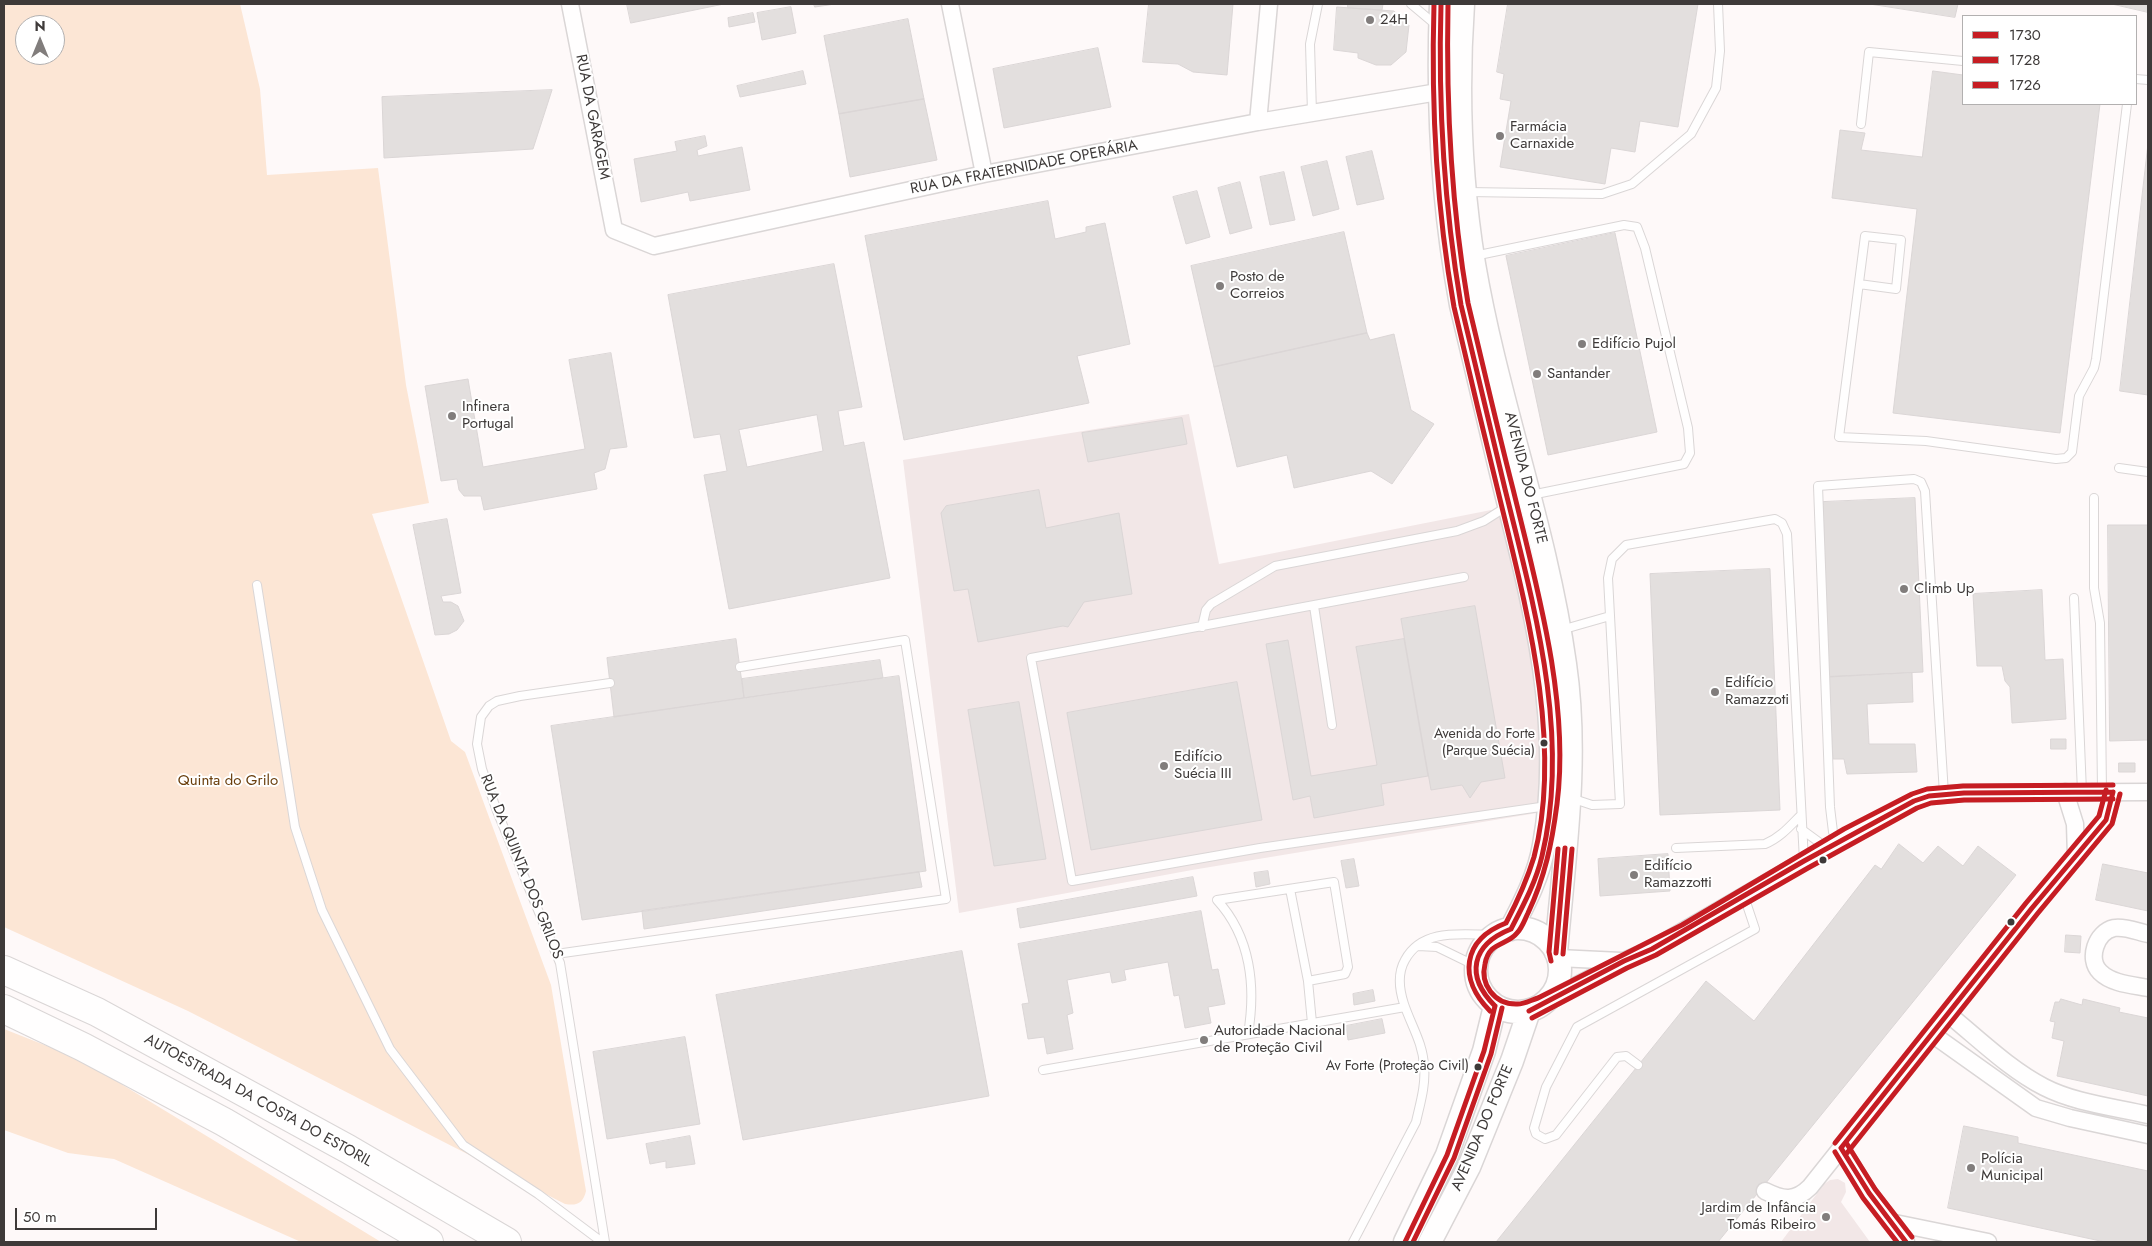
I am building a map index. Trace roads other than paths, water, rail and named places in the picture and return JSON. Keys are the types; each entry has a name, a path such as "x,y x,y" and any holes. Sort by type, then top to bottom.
{"highway":[{"name":"AUTOESTRADA DA COSTA DO ESTORIL","path":"4,970 97,1012 339,1144 507,1242"},
{"path":"4,1009 109,1060 224,1122 429,1242"}],"street":[{"name":"RUA DA GARAGEM","path":"570,4 614,230"},
{"path":"950,4 984,174"},
{"path":"1258,122 1269,4"},
{"name":"AVENIDA DO FORTE","path":"1441,4 1438,92 1442,180 1451,253 1461,305 1560,631 1566,666 1570,727 1570,797 1557,956 1559,980 1548,1000"},
{"name":"AVENIDA DO FORTE","path":"1463,4 1460,121 1473,256 1519,500 1545,676 1550,730 1549,806 1544,846 1532,888 1503,932 1482,948 1476,966"},
{"name":"RUA DA FRATERNIDADE OPERÁRIA","path":"614,230 654,246 984,174 1258,122 1438,92"},
{"path":"2064,792 2075,824 2076,857"},
{"path":"1765,1191 1779,1198 1801,1195 1841,1148 2032,908 2106,820 2107,792"},
{"path":"1476,966 1476,976 1482,993 1496,1006 1506,1011 1528,1011 1624,961 1652,949 1832,845 1914,801 1944,794 2148,792"},
{"path":"2148,934 2115,928 2104,932 2096,946 2094,958 2100,973 2109,978 2148,988"},
{"path":"1503,932 1533,931 1550,944 1557,956 1624,961"},
{"name":"AVENIDA DO FORTE","path":"1405,1242 1447,1156 1484,1051 1496,1006"},
{"name":"AVENIDA DO FORTE","path":"1430,1242 1469,1168 1512,1061 1528,1011"},
{"path":"1948,1014 2021,1073 2044,1087 2088,1102 2148,1115"},
{"path":"1932,1034 2036,1108 2070,1118 2148,1135"},
{"path":"1841,1148 1890,1222 1906,1242"},
{"path":"1890,1222 1988,1242"}],"lane":[{"path":"1312,113 1310,44 1318,4"},
{"path":"1411,4 1440,28"},
{"path":"1466,192 1602,194 1632,184 1691,134 1716,88 1720,51 1718,4"},
{"path":"1861,124 1869,52 1962,61"},
{"path":"1859,284 1896,289 1901,240 1865,236 1839,437 1926,441 2056,459 2066,458 2072,452 2079,396 2094,368 2096,359 2126,105"},
{"path":"1202,627 1203,618 1211,604 1274,566 1456,532 1492,517 1519,500 1684,464 1690,453 1683,404 1646,248 1637,227 1624,225 1473,256"},
{"path":"2119,468 2148,472"},
{"path":"1801,829 1832,845 1833,832 1830,806 1818,486 1914,479 1921,482 1926,491 1944,794"},
{"path":"2094,498 2094,588 2100,623 2107,792"},
{"path":"1570,797 1592,805 1620,804 1608,568 1612,559 1626,545 1775,519 1782,523 1788,534 1804,861"},
{"path":"1464,577 1031,658 1072,881 1260,848 1549,806"},
{"path":"257,585 295,827 322,910 390,1049 463,1145 538,1194 604,1242"},
{"path":"2074,598 2082,792"},
{"path":"1314,606 1332,725"},
{"path":"1560,631 1610,616"},
{"path":"556,954 946,899 905,640 740,667"},
{"name":"RUA DA QUINTA DOS GRILOS","path":"604,1242 560,963 482,769 477,744 481,717 489,706 498,701 610,683"},
{"path":"1676,848 1765,844 1774,841 1801,815"},
{"path":"1248,1034 1252,1011 1252,983 1247,954 1235,925 1217,900 1334,882 1347,950 1348,967 1344,974 1308,981"},
{"path":"1290,889 1308,981 1312,1023"},
{"path":"1638,1065 1626,1056 1617,1057 1556,1135 1545,1139 1536,1134 1534,1128 1546,1087 1577,1027 1755,929 1744,896"},
{"path":"1353,1242 1416,1122 1420,1103 1424,1066 1420,1043 1400,990 1400,972 1408,955 1416,946 1429,938 1441,935 1503,932"},
{"path":"1416,946 1437,947 1476,966"},
{"path":"1043,1070 1405,1006"}],"place":[{"name":"24H","path":"1370,20"},
{"name":"Farmácia Carnaxide","path":"1500,136"},
{"name":"Posto de Correios","path":"1220,286"},
{"name":"Edifício Pujol","path":"1582,344"},
{"name":"Santander","path":"1537,374"},
{"name":"Infinera Portugal","path":"452,416"},
{"name":"Climb Up","path":"1904,589"},
{"name":"Edifício Ramazzoti","path":"1715,692"},
{"name":"Avenida do Forte (Parque Suécia)","path":"1544,743"},
{"name":"Edifício Suécia III","path":"1164,766"},
{"name":"Edifício Ramazzotti","path":"1634,875"},
{"name":"Autoridade Nacional de Proteção Civil","path":"1204,1040"},
{"name":"Av Forte (Proteção Civil)","path":"1478,1067"},
{"name":"Polícia Municipal","path":"1971,1168"},
{"name":"Jardim de Infância Tomás Ribeiro","path":"1826,1217"}],"park label":[{"name":"Quinta do Grilo","path":"228,781"}]}
